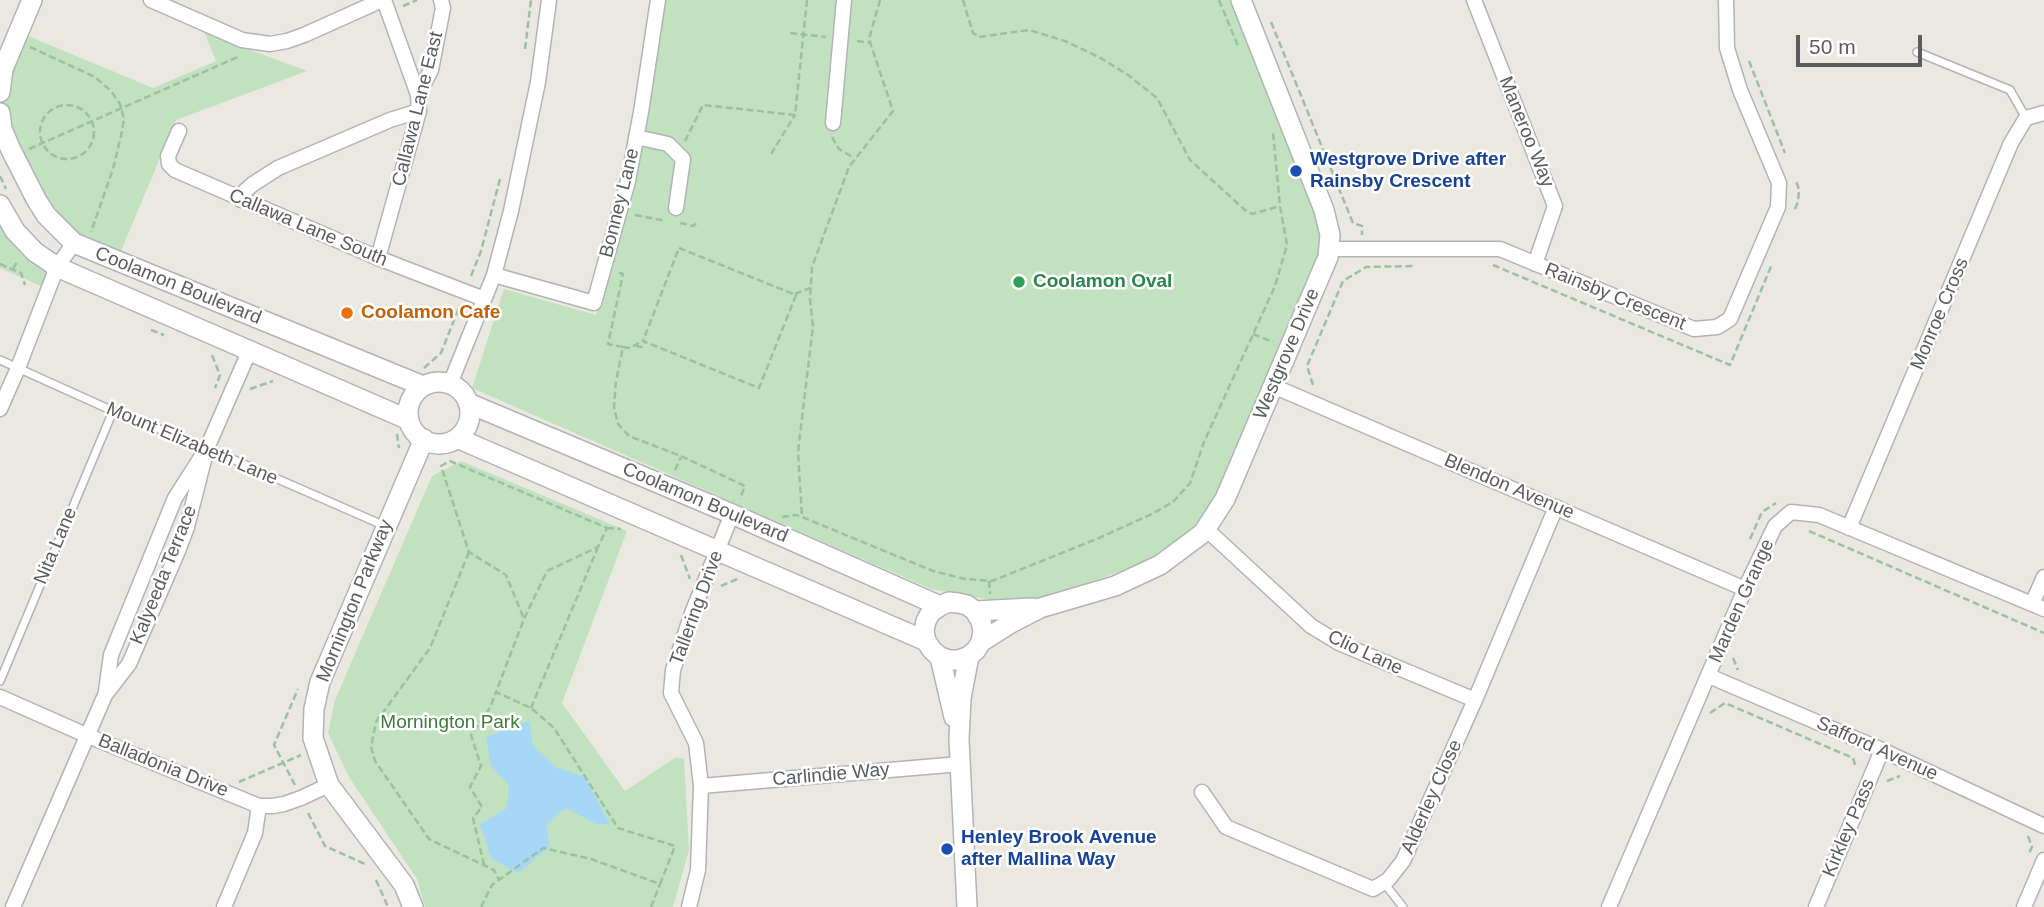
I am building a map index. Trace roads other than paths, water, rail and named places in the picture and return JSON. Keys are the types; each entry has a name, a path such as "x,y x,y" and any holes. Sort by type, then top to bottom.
{"street":[{"path":"0,92 3,69 32,0"},
{"path":"151,0 242,40 270,44 287,41 383,0 418,95"},
{"name":"Callawa Lane East","path":"378,258 419,111 418,95 430,70 443,8 441,0"},
{"path":"450,384 494,275 511,211 538,82 549,0"},
{"name":"Bonney Lane","path":"494,275 594,303 628,181 658,0"},
{"path":"833,123 844,0"},
{"name":"Westgrove Drive","path":"975,649 1011,622 1040,608 1115,586 1160,565 1206,529 1225,499 1328,257 1330,235 1324,210 1241,0"},
{"name":"Maneroo Way","path":"1474,0 1555,206 1535,264"},
{"name":"Rainsby Crescent","path":"1329,249 1500,250 1694,329 1717,327 1730,319 1778,207 1779,183 1740,90 1730,58 1726,0"},
{"path":"241,200 245,191 253,184 278,168 390,120 419,111"},
{"name":"Coolamon Boulevard","path":"0,113 2,129 14,156 46,215 82,238 423,377"},
{"path":"2026,118 2044,113"},
{"name":"Monroe Cross","path":"1850,528 2011,144 2026,118"},
{"name":"Callawa Lane South","path":"179,131 167,160 171,167 378,258 484,299"},
{"path":"636,136 668,144 683,159 676,208"},
{"name":"Coolamon Boulevard","path":"0,205 15,231 35,252 57,267 249,352 403,426"},
{"path":"0,409 19,368 57,267 82,238"},
{"name":"Kalyeeda Terrace","path":"105,695 111,655 175,498 207,448 249,352"},
{"path":"423,377 433,383 450,384 458,388 468,403 468,424 457,438 441,443 424,439 403,426 423,377"},
{"name":"Blendon Avenue","path":"1273,386 1745,589"},
{"name":"Coolamon Boulevard","path":"468,403 735,508 940,606"},
{"name":"Coolamon Boulevard","path":"457,438 926,641"},
{"name":"Mornington Parkway","path":"413,907 404,885 329,785 313,738 314,709 320,682 424,439"},
{"name":"Kalyeeda Terrace","path":"13,907 86,735 105,695 129,664 178,551 187,527 207,448"},
{"name":"Alderley Close","path":"1384,883 1403,861 1475,700 1556,507"},
{"name":"Tallering Drive","path":"689,907 698,870 701,786 696,743 671,693 673,670 735,508"},
{"name":"Marden Grange","path":"1609,907 1745,589 1775,526 1791,512 1819,515 2038,607"},
{"name":"Clio Lane","path":"1206,529 1311,625 1339,643 1475,700"},
{"path":"2038,607 2044,577"},
{"path":"967,907 959,738 961,698 983,631 975,611 967,606 948,602 931,612 924,631 926,641 940,657 960,660 975,649"},
{"name":"Westgrove Drive","path":"975,611 1040,608"},
{"path":"940,657 959,738"},
{"name":"Safford Avenue","path":"1709,676 1882,750 2044,826"},
{"name":"Balladonia Drive","path":"0,697 259,806"},
{"name":"Kirkley Pass","path":"1816,907 1882,750"},
{"name":"Carlindie Way","path":"701,786 960,764"},
{"path":"224,907 255,832 259,806 273,806 301,798 329,785"},
{"path":"1202,792 1226,827 1373,889 1384,883"},
{"path":"2024,907 2044,860"}],"lane":[{"path":"1917,52 2010,90 2026,118"},
{"name":"Mount Elizabeth Lane","path":"0,360 113,411 207,448 386,526"},
{"name":"Nita Lane","path":"0,681 113,411"},
{"path":"1384,883 1403,907"}],"water":[{"path":"529,721 533,746 556,767 584,777 610,824 596,824 566,808 547,823 549,847 518,873 491,858 480,824 506,809 509,785 491,766 486,737"}],"place":[{"name":"Westgrove Drive after Rainsby Crescent","path":"1296,171"},
{"name":"Coolamon Oval","path":"1019,282"},
{"name":"Coolamon Cafe","path":"347,313"},
{"name":"Henley Brook Avenue after Mallina Way","path":"947,849"}],"park label":[{"name":"Mornington Park","path":"450,723"}]}
